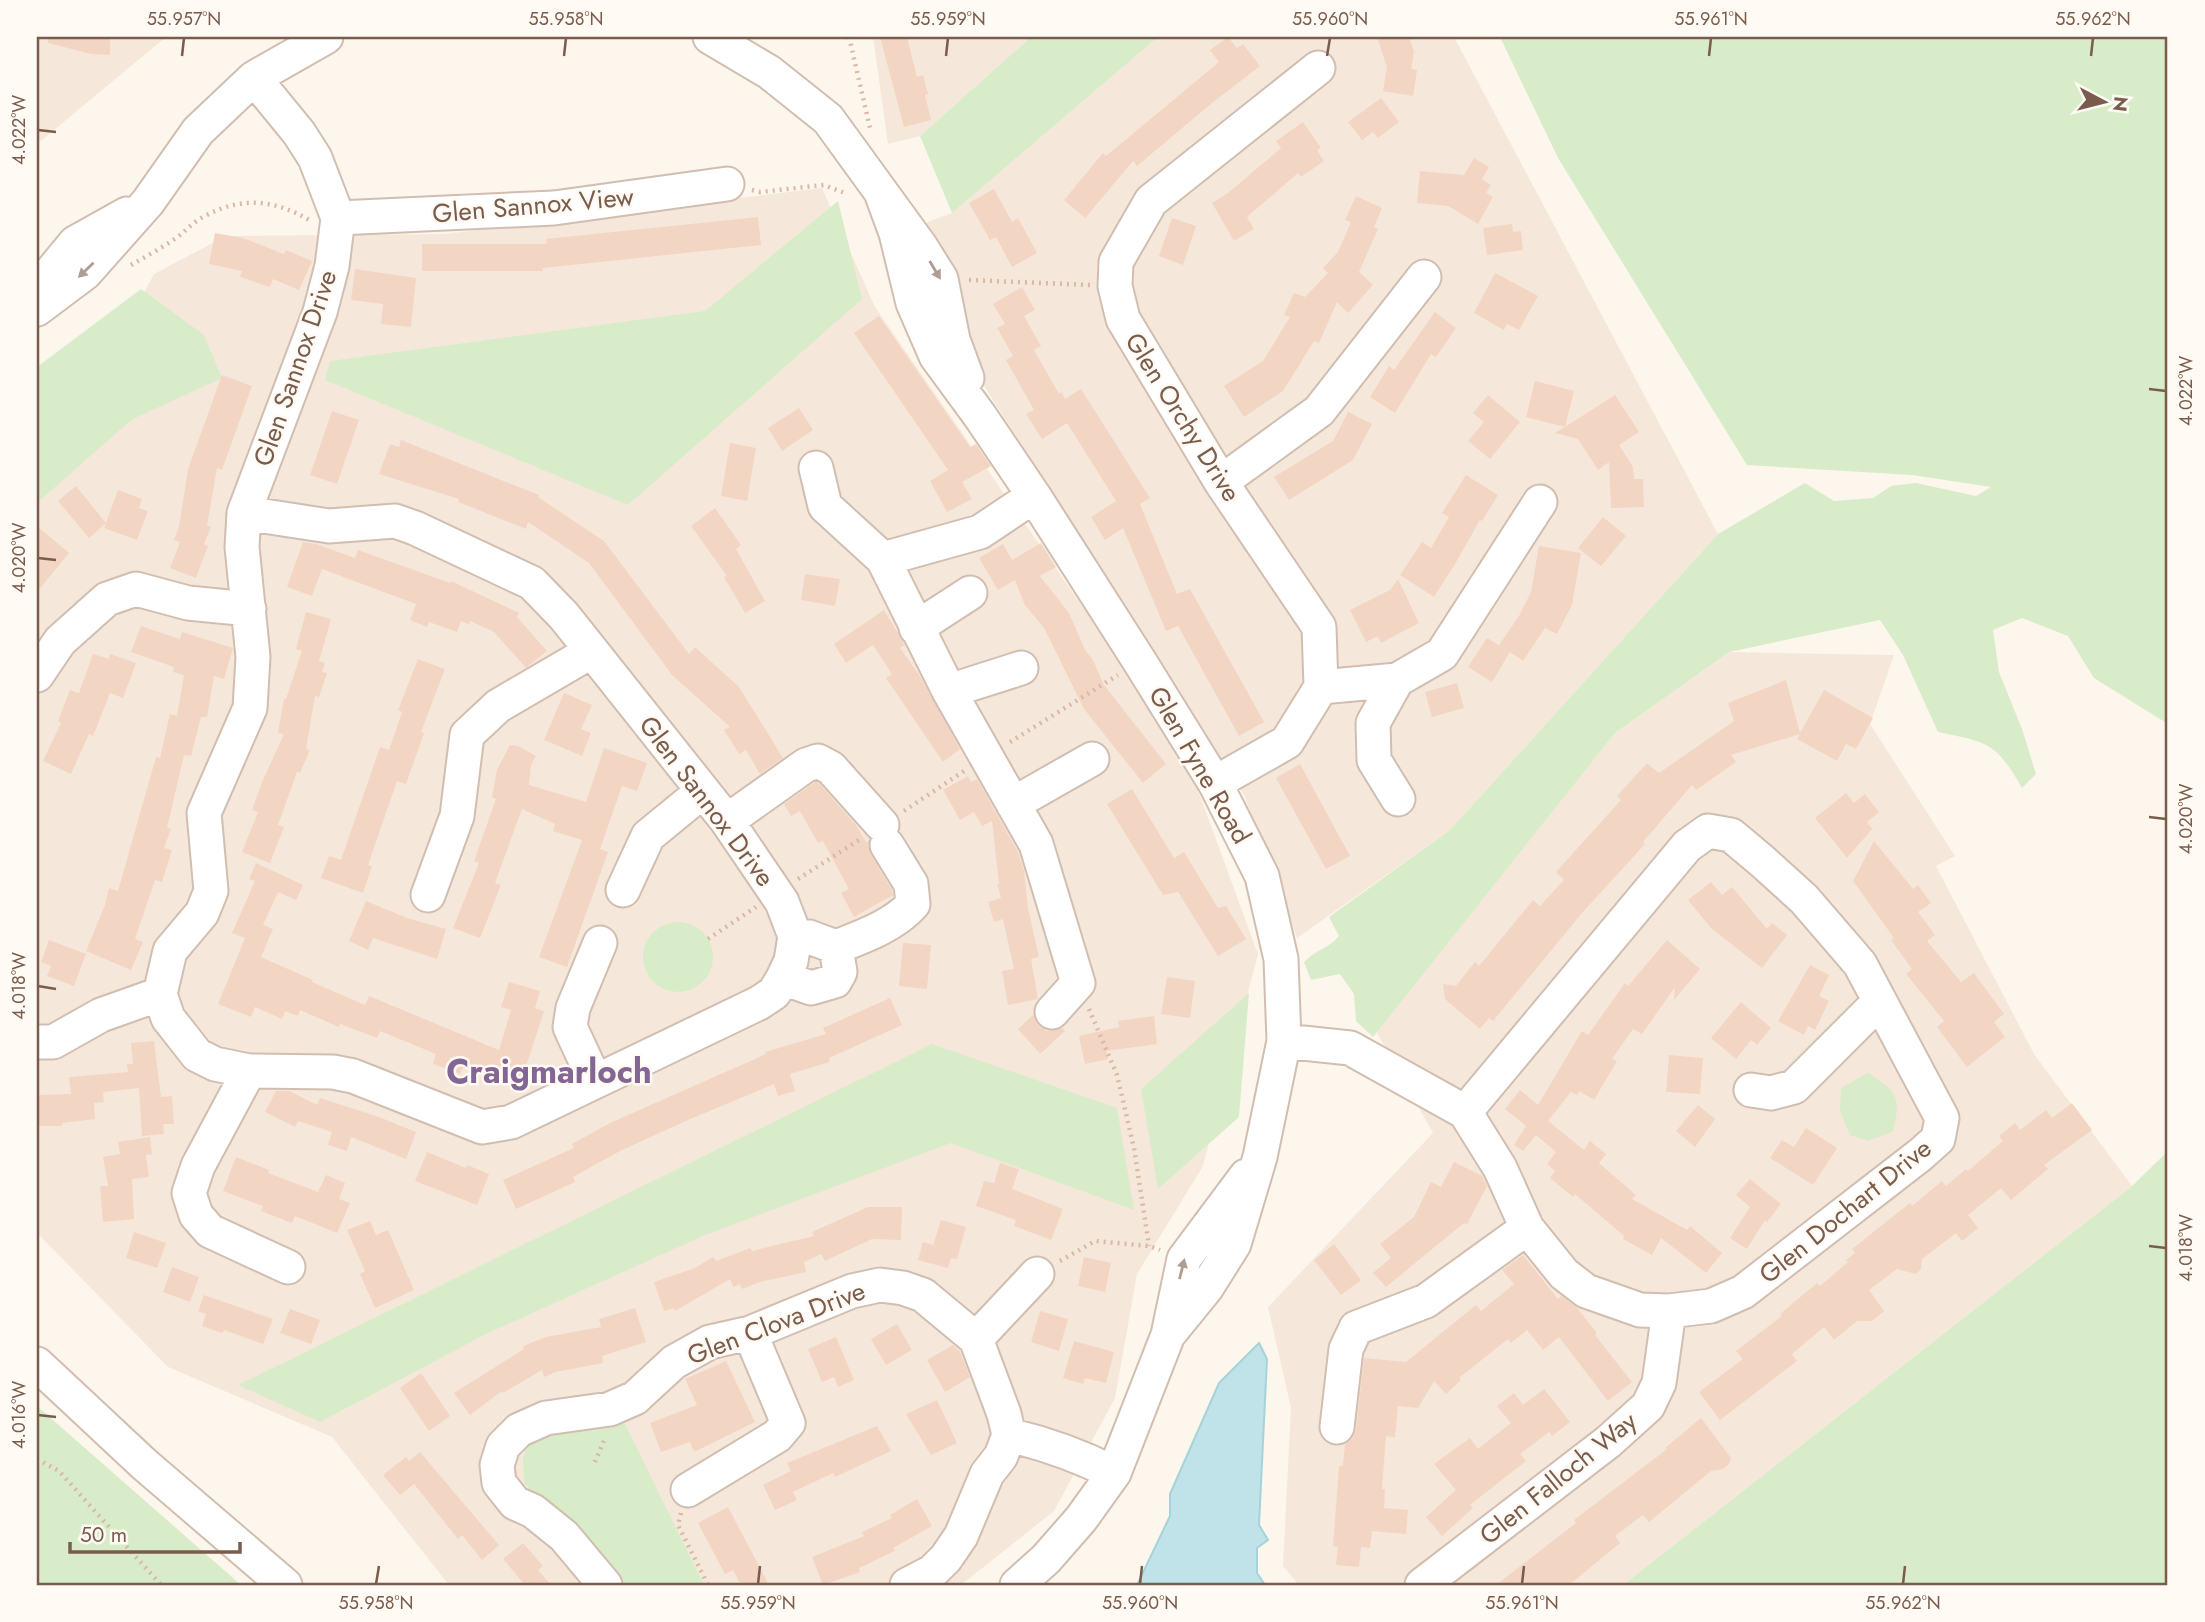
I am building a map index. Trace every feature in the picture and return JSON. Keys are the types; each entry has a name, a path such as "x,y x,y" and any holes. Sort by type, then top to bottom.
{"street":[{"path":"37,309 85,273 148,202 198,131 254,78 326,37"},
{"name":"Glen Fyne Road","path":"710,37 769,72 828,119 867,197 896,233 913,303 936,356 1034,496 1140,662 1215,783 1262,876 1281,959 1284,1041 1260,1157 1234,1244 1207,1287 1168,1335"},
{"name":"Glen Orchy Drive","path":"1318,68 1151,201 1116,262 1115,286 1123,319 1221,482 1319,627 1321,687"},
{"name":"Glen Sannox Drive","path":"160,994 170,951 202,913 211,891 204,813 250,708 253,657 242,547 244,513 320,312 332,265 338,218 315,158 299,133 254,78"},
{"name":"Glen Sannox View","path":"338,218 554,208 727,184"},
{"name":"Glen Fyne Road","path":"867,197 921,247 941,279 953,340 980,416"},
{"path":"37,289 75,243 148,202"},
{"path":"1221,482 1319,411 1423,277"},
{"path":"816,468 825,506 883,559 949,691 1035,844 1078,983 1052,1012"},
{"path":"883,559 980,532 1034,496"},
{"path":"1215,783 1287,742 1321,687 1397,680 1442,654 1540,502"},
{"name":"Glen Sannox Drive","path":"244,513 329,526 395,521 533,583 592,650 727,821 782,902 795,936"},
{"path":"37,674 60,641 107,599 136,589 188,603 249,609"},
{"path":"916,628 970,593"},
{"path":"428,895 457,816 467,735 498,706 592,650"},
{"path":"949,691 1021,668"},
{"path":"1397,680 1373,723 1374,760 1398,799"},
{"path":"1013,804 1092,760"},
{"path":"37,1042 53,1042 101,1015 160,994 168,1018 197,1055 215,1064 249,1071 333,1072 353,1076 482,1127 511,1122 759,1003 774,993 783,978 791,961 795,936 809,937 836,947 906,913 913,904 911,884 885,835 831,768 818,761 806,765 727,821"},
{"path":"623,890 648,836 703,791"},
{"name":"Glen Dochart Drive","path":"1284,1041 1350,1048 1465,1112 1500,1168 1527,1228 1564,1274 1586,1291 1640,1310 1669,1311 1711,1306 1743,1292 1920,1155 1938,1139 1942,1118 1860,964 1804,900 1731,835 1708,831 1686,846 1465,1112"},
{"path":"595,1081 569,1027 573,1008 600,943"},
{"path":"783,978 811,988 835,981 840,972 836,947"},
{"path":"1751,1090 1772,1093 1794,1087 1879,1002"},
{"path":"249,1071 198,1166 189,1193 196,1214 210,1231 288,1267"},
{"name":"Glen Fyne Road","path":"1017,1585 1046,1559 1081,1519 1114,1473 1168,1335 1184,1259 1260,1157"},
{"path":"1337,1427 1346,1349 1356,1328 1426,1301 1527,1228"},
{"path":"976,1339 1037,1274"},
{"name":"Glen Clova Drive","path":"606,1585 564,1536 533,1511 514,1503 499,1483 497,1465 503,1446 519,1430 546,1418 610,1409 635,1398 674,1362 710,1342 750,1333 852,1291 880,1285 903,1288 923,1295 976,1339 1009,1435"},
{"name":"Glen Falloch Way","path":"1422,1585 1608,1442 1648,1406 1659,1383 1669,1311"},
{"path":"688,1490 777,1436 788,1423 750,1333"},
{"path":"37,1364 144,1464 285,1585"},
{"path":"908,1585 932,1572 946,1558 961,1536 987,1474 1009,1435 1056,1447 1114,1473"}],"path":[{"path":"849,37 872,137"},
{"path":"727,184 760,192 824,185 867,197"},
{"path":"126,268 174,240 201,218 232,204 259,202 290,209 312,221 332,265"},
{"path":"941,279 1115,286"},
{"path":"708,939 776,894 885,835 986,757 1140,662"},
{"path":"1078,983 1117,1075 1134,1148 1149,1246"},
{"path":"1037,1274 1095,1241 1149,1246 1184,1259"},
{"path":"37,1459 59,1471 161,1585"},
{"path":"688,1490 678,1525 708,1585"}],"shaded area":[{"path":"37,37 166,37 37,144"},
{"path":"873,37 1031,37 920,136 888,144"},
{"path":"1158,37 1454,37 1718,534 1450,830 1297,938 1244,795 979,378 925,223 952,213"},
{"path":"822,188 875,307 1185,755 1258,954 1203,1166 1137,1274 1115,1398 1054,1511 961,1585 449,1585 332,1437 168,1367 37,1233 37,493 154,274 226,236 445,234"},
{"path":"1729,652 1894,655 1870,724 1955,856 1936,866 2034,1054 2132,1186 1623,1585 1299,1585 1283,1566 1291,1408 1268,1307 1433,1133 1376,1031 1615,733"}],"green space":[{"path":"1031,37 1158,37 952,213 920,136"},
{"path":"1500,37 2168,37 2168,724 2094,678 2068,636 2022,618 1993,630 1999,672 2022,729 2036,774 2022,788 2005,761 1989,746 1968,738 1938,732 1903,655 1880,620 1729,652 1615,733 1373,1037 1356,1021 1354,994 1340,974 1311,980 1304,962 1339,936 1329,917 1450,830 1718,534 1805,483 1834,501 1873,498 1891,486 1916,483 1976,496 1991,487 1912,475 1747,465 1558,158"},
{"path":"838,201 862,299 628,505 325,380 330,361 705,311"},
{"path":"141,289 204,335 222,378 131,420 37,503 37,367"},
{"path":"671,922 685,922 698,928 707,937 713,957 711,970 703,982 685,992 671,992 658,986 649,977 643,964 643,950 649,937 658,928"},
{"path":"1249,993 1239,1117 1158,1189 1141,1089"},
{"path":"932,1044 1117,1108 1134,1210 951,1143 705,1235 488,1333 320,1422 238,1385"},
{"path":"1868,1073 1891,1090 1897,1110 1893,1131 1868,1141 1850,1135 1840,1111 1841,1088"},
{"path":"2168,1151 2168,1585 1623,1585 2132,1186"},
{"path":"37,1406 241,1585 37,1585"},
{"path":"625,1424 704,1585 621,1585 568,1525 524,1483 523,1458 527,1446 579,1425"}],"water":[{"path":"1259,1343 1267,1359 1259,1525 1268,1540 1257,1548 1257,1573 1265,1585 1137,1585 1170,1516 1170,1494 1219,1383"}],"building":[{"path":"49,37 110,37 110,55 91,54 48,43"},
{"path":"880,37 907,37 917,77 923,75 931,120 904,127"},
{"path":"1228,37 1237,48 1243,44 1260,66 1137,166 1133,161 1085,218 1064,200 1103,153 1106,156 1219,62 1210,50"},
{"path":"1377,37 1409,37 1414,52 1411,69 1417,70 1413,96 1383,91 1387,67"},
{"path":"1381,98 1399,122 1378,138 1373,132 1362,140 1348,122"},
{"path":"1303,122 1321,148 1317,150 1324,161 1301,177 1298,173 1247,217 1254,229 1234,241 1212,203 1228,193 1281,148 1276,141"},
{"path":"1474,158 1489,167 1482,179 1491,185 1486,193 1493,197 1478,224 1448,206 1417,203 1420,171 1464,175"},
{"path":"994,189 1012,222 1018,218 1037,253 1012,267 996,237 990,240 969,203"},
{"path":"1356,196 1382,208 1374,227 1378,229 1359,272 1373,285 1348,313 1337,302 1319,343 1314,341 1283,391 1244,417 1224,386 1263,361 1290,317 1284,315 1294,293 1305,297 1328,273 1323,268 1338,252 1351,222 1345,220"},
{"path":"758,217 761,245 543,268 543,271 422,271 422,244 547,244 546,239"},
{"path":"1172,218 1196,226 1183,265 1159,256"},
{"path":"1512,224 1513,232 1521,231 1523,250 1487,255 1483,228"},
{"path":"215,233 243,238 284,254 286,250 312,261 299,290 273,279 270,287 240,277 242,271 209,264"},
{"path":"355,269 416,278 411,327 381,324 383,304 351,300"},
{"path":"1495,273 1538,296 1519,330 1507,324 1504,330 1474,313"},
{"path":"1022,287 1035,310 1024,316 1041,346 1034,350 1059,394 1061,392 1065,399 1081,389 1150,498 1140,504 1177,594 1190,589 1264,722 1239,736 1178,626 1166,631 1123,528 1105,540 1091,517 1116,501 1067,423 1042,439 1026,414 1034,410 1006,360 1013,356 997,328 1005,324 993,304"},
{"path":"1435,312 1456,328 1436,357 1431,354 1395,413 1370,397 1389,366 1394,370"},
{"path":"879,316 970,447 976,444 991,466 962,482 972,499 947,512 930,481 948,470 854,333"},
{"path":"222,375 252,386 222,470 217,468 207,526 211,527 204,544 208,546 196,578 170,568 180,542 174,540 179,527 188,469"},
{"path":"1535,381 1574,391 1565,427 1526,417"},
{"path":"1488,395 1520,422 1490,459 1468,441 1484,422 1473,413"},
{"path":"1615,395 1639,432 1619,445 1633,467 1634,479 1643,479 1644,507 1611,508 1609,462 1598,470 1578,439 1555,433"},
{"path":"799,408 813,430 782,451 768,428"},
{"path":"332,411 359,420 337,484 310,475"},
{"path":"1348,412 1372,424 1353,460 1289,500 1274,477 1333,441"},
{"path":"401,440 539,495 538,497 604,541 689,654 695,647 739,687 783,758 760,774 746,750 739,754 724,730 730,727 672,675 589,563 528,522 526,529 458,502 459,499 379,474 390,444 399,447"},
{"path":"730,443 756,448 747,501 721,496"},
{"path":"1466,475 1498,495 1434,597 1400,575 1422,542 1431,548 1449,517 1442,513"},
{"path":"76,486 106,523 89,538 58,501"},
{"path":"118,490 142,499 139,508 148,511 137,540 104,528"},
{"path":"715,508 741,545 736,549 765,601 745,613 724,577 727,576 691,526"},
{"path":"1603,517 1626,536 1601,566 1578,548"},
{"path":"37,526 69,553 37,592"},
{"path":"303,542 355,558 358,550 450,583 451,581 519,613 517,617 547,651 526,668 494,632 470,621 469,624 461,621 457,632 429,622 427,627 410,620 416,604 322,569 312,596 287,587"},
{"path":"1041,543 1056,567 1040,576 1069,613 1104,685 1166,764 1143,783 1084,709 1044,628 1025,605 1015,580 998,590 979,558 1003,544 1012,560"},
{"path":"1539,546 1581,553 1572,605 1557,634 1545,628 1523,661 1510,652 1492,682 1468,667 1487,638 1505,649 1499,645 1519,616 1531,592"},
{"path":"805,574 840,579 835,606 801,600"},
{"path":"1398,579 1419,623 1381,643 1378,636 1366,642 1350,610 1390,590"},
{"path":"884,610 905,645 900,648 920,676 960,749 943,762 886,678 892,674 873,645 846,663 834,644"},
{"path":"306,612 331,619 319,661 325,663 322,672 327,673 319,697 315,696 306,749 310,750 300,773 297,772 278,825 284,827 270,863 242,852 258,812 252,810 284,734 278,733 284,699 302,651 296,649"},
{"path":"141,626 180,639 182,632 233,648 224,679 214,676 207,717 201,717 191,756 184,755 167,828 171,829 164,848 172,850 162,882 155,880 135,939 143,942 131,970 86,951 109,888 118,891 156,757 160,758 170,714 177,716 184,675 173,672 174,667 131,652"},
{"path":"93,654 109,659 110,654 136,663 123,698 110,693 93,736 89,734 71,774 43,761 61,723 58,721 70,690 79,693"},
{"path":"418,659 445,669 421,732 424,733 406,784 397,781 368,865 372,866 363,893 321,878 329,856 341,860 380,747 389,750 402,712 398,710"},
{"path":"1786,680 1800,733 1824,690 1873,718 1856,749 1846,744 1837,761 1797,739 1800,734 1731,755 1736,762 1696,790 1692,785 1643,842 1645,844 1582,913 1493,1021 1489,1018 1480,1029 1445,999 1443,984 1456,986 1475,962 1479,966 1533,900 1540,906 1564,880 1556,872 1621,800 1617,796 1647,763 1659,773 1734,721 1728,703"},
{"path":"1457,683 1464,708 1432,717 1425,692"},
{"path":"564,693 592,705 581,729 591,733 582,756 544,740"},
{"path":"510,745 518,746 536,756 531,765 529,785 586,802 604,748 647,763 637,791 622,786 600,849 608,852 567,967 539,957 582,840 553,831 555,824 522,809 495,883 501,885 480,938 453,928 479,863 474,861 496,799 492,797 497,770"},
{"path":"1300,764 1350,856 1326,869 1276,778"},
{"path":"968,776 971,782 977,779 1018,852 1024,871 1028,908 1039,957 1031,959 1038,999 1008,1005 1002,971 1014,969 1003,919 994,922 988,902 1001,898 997,884 992,821 982,826 974,812 960,820 943,790"},
{"path":"815,782 819,783 855,824 866,842 869,840 871,855 892,890 893,895 854,917 841,893 849,889 823,841 818,843 800,811 791,816 784,804"},
{"path":"1132,789 1174,858 1184,852 1218,908 1226,906 1246,939 1218,956 1178,892 1163,895 1107,804"},
{"path":"1846,793 1854,803 1865,794 1879,812 1867,822 1872,829 1847,858 1815,818"},
{"path":"1874,841 1913,889 1918,885 1931,903 1918,912 1935,935 1927,941 1961,982 1974,973 2004,1014 1994,1022 2005,1037 1967,1067 1937,1027 1944,1021 1906,974 1912,969 1891,940 1894,938 1853,881"},
{"path":"256,863 303,885 296,900 278,892 263,925 273,929 261,957 313,980 312,982 365,1005 369,996 499,1050 511,1010 501,1007 509,982 540,991 535,1008 544,1011 520,1085 463,1067 460,1074 433,1064 436,1054 380,1031 377,1038 340,1024 339,1027 300,1010 298,1016 285,1011 282,1019 255,1007 251,1017 218,1004 245,938 232,933 255,881 249,879"},
{"path":"1711,882 1722,895 1732,887 1767,929 1772,923 1787,935 1762,968 1711,928 1688,900"},
{"path":"366,901 407,918 446,929 437,959 373,938 368,950 349,941"},
{"path":"49,940 86,954 74,986 47,976 51,966 41,962"},
{"path":"1667,940 1700,969 1674,1000 1675,987 1642,1034 1633,1029 1612,1059 1617,1061 1594,1100 1579,1091 1577,1095 1571,1092 1548,1121 1584,1150 1590,1141 1606,1154 1599,1163 1636,1195 1632,1199 1687,1230 1690,1226 1722,1253 1706,1273 1661,1238 1652,1255 1623,1239 1624,1236 1575,1194 1573,1197 1550,1178 1555,1171 1547,1164 1556,1152 1536,1135 1523,1151 1514,1145 1526,1126 1505,1109 1520,1090 1538,1105 1582,1031 1588,1035 1625,983 1628,986"},
{"path":"903,943 931,945 927,989 899,986"},
{"path":"1810,965 1829,975 1819,996 1829,1001 1815,1030 1808,1026 1804,1035 1778,1021"},
{"path":"1167,977 1195,981 1190,1018 1161,1014"},
{"path":"890,998 902,1025 829,1058 830,1062 790,1074 795,1091 778,1096 774,1084 688,1120 620,1151 573,1177 575,1182 516,1209 503,1180 574,1148 572,1144 610,1123 766,1054 765,1052 826,1034 823,1028"},
{"path":"1741,1002 1771,1028 1757,1045 1751,1040 1736,1059 1711,1038"},
{"path":"1033,1015 1039,1026 1047,1031 1062,1028 1065,1031 1040,1054 1018,1029"},
{"path":"1154,1016 1157,1044 1106,1051 1108,1059 1085,1064 1079,1036 1119,1027 1118,1021"},
{"path":"154,1041 161,1097 172,1096 174,1124 163,1124 164,1134 142,1136 139,1088 103,1092 104,1102 94,1103 95,1119 62,1123 62,1126 37,1126 37,1095 71,1094 69,1077 128,1072 127,1064 133,1064 131,1043"},
{"path":"1669,1055 1703,1058 1700,1094 1666,1092"},
{"path":"276,1091 289,1091 317,1105 320,1098 416,1132 406,1159 351,1137 347,1151 328,1145 332,1132 298,1121 295,1127 265,1112"},
{"path":"2072,1103 2092,1130 2044,1165 2048,1169 2011,1200 2001,1188 1968,1215 1978,1228 1962,1241 1956,1233 1922,1259 1921,1269 1916,1274 1897,1269 1869,1290 1884,1311 1872,1321 1857,1321 1834,1340 1824,1327 1792,1354 1797,1361 1720,1420 1699,1392 1743,1359 1736,1351 1782,1316 1780,1314 1817,1283 1820,1286 1848,1262 1846,1260 1855,1253 1852,1249 1910,1203 1912,1206 1942,1181 1946,1186 1966,1169 1968,1171 2003,1141 1999,1136 2015,1123 2020,1130 2046,1110 2052,1118"},
{"path":"1698,1105 1715,1119 1695,1147 1676,1131"},
{"path":"1806,1128 1837,1148 1813,1185 1770,1158 1782,1140 1794,1147"},
{"path":"150,1137 152,1154 146,1155 149,1177 132,1179 134,1219 103,1222 100,1186 108,1186 103,1157 120,1154 118,1142"},
{"path":"427,1152 489,1174 477,1205 415,1181"},
{"path":"236,1157 269,1170 268,1173 318,1192 326,1175 345,1183 339,1199 350,1203 337,1233 295,1216 292,1223 261,1211 263,1206 223,1191"},
{"path":"1454,1162 1482,1176 1487,1186 1467,1224 1464,1223 1386,1287 1373,1273 1391,1258 1380,1244 1414,1217 1431,1182 1441,1187"},
{"path":"1000,1163 1019,1169 1012,1189 1063,1209 1051,1240 1014,1226 1016,1220 976,1206 984,1181 994,1183"},
{"path":"1750,1179 1781,1204 1767,1222 1765,1220 1747,1249 1730,1238 1750,1207 1736,1195"},
{"path":"868,1207 902,1207 901,1240 872,1239 825,1261 821,1254 804,1262 806,1272 760,1282 742,1289 740,1284 733,1287 730,1279 675,1311 674,1308 664,1311 654,1282 695,1268 713,1257 716,1261 750,1248 752,1251 814,1236 812,1232"},
{"path":"941,1220 966,1227 957,1259 951,1258 948,1268 918,1260 923,1242 933,1245"},
{"path":"370,1221 376,1235 388,1230 414,1290 375,1308 360,1274 365,1271 347,1230"},
{"path":"134,1232 166,1243 157,1268 126,1258"},
{"path":"1334,1244 1361,1280 1341,1295 1314,1260"},
{"path":"1523,1255 1558,1299 1561,1296 1577,1308 1632,1382 1608,1401 1559,1337 1543,1350 1527,1330 1511,1343 1508,1339 1459,1378 1461,1380 1446,1394 1434,1381 1418,1408 1398,1406 1395,1437 1386,1436 1382,1489 1385,1489 1384,1508 1408,1510 1406,1534 1372,1531 1370,1548 1361,1547 1359,1567 1336,1565 1338,1547 1333,1546 1339,1466 1343,1466 1345,1444 1353,1438 1356,1429 1364,1358 1406,1362 1476,1305 1481,1311 1514,1284 1502,1270"},
{"path":"1084,1257 1111,1263 1105,1292 1078,1286"},
{"path":"172,1267 199,1277 190,1302 163,1292"},
{"path":"204,1295 273,1319 263,1344 224,1330 222,1333 202,1326 206,1314 198,1311"},
{"path":"635,1308 646,1342 602,1356 603,1363 544,1377 542,1370 503,1393 502,1391 470,1415 454,1393 524,1349 523,1346 546,1337 601,1327 599,1319"},
{"path":"290,1309 320,1320 311,1344 280,1333"},
{"path":"1040,1311 1068,1319 1059,1351 1031,1342"},
{"path":"897,1324 912,1350 886,1365 871,1339"},
{"path":"836,1337 854,1380 838,1387 834,1377 822,1382 808,1349"},
{"path":"1074,1341 1114,1352 1106,1383 1085,1378 1083,1384 1063,1378"},
{"path":"953,1345 960,1352 970,1377 945,1392 927,1360"},
{"path":"726,1361 755,1422 694,1452 690,1442 661,1452 650,1423 697,1405 685,1379"},
{"path":"421,1373 450,1416 429,1431 400,1388"},
{"path":"1544,1389 1570,1422 1552,1436 1549,1432 1520,1454 1526,1461 1470,1505 1473,1508 1442,1536 1426,1517 1456,1490 1434,1464 1470,1438 1478,1449 1511,1423 1497,1406 1514,1393 1523,1405"},
{"path":"937,1400 957,1443 931,1455 906,1414"},
{"path":"1701,1418 1731,1458 1723,1469 1711,1471 1649,1522 1643,1515 1615,1536 1620,1543 1569,1585 1496,1585 1576,1523 1574,1520 1667,1449 1665,1448"},
{"path":"877,1426 891,1451 835,1477 833,1473 793,1492 797,1500 775,1510 763,1485 791,1471 787,1463"},
{"path":"420,1452 499,1545 482,1560 462,1535 458,1539 414,1484 400,1495 383,1475 406,1457 409,1461"},
{"path":"917,1499 932,1526 893,1548 895,1551 859,1568 860,1572 823,1585 812,1557 864,1536 862,1532 892,1518 890,1515"},
{"path":"728,1507 769,1585 741,1585 733,1570 725,1574 698,1523"},
{"path":"523,1543 543,1566 538,1570 551,1585 525,1585 503,1559"}],"district":[{"name":"Craigmarloch","path":"549,1071"}]}
